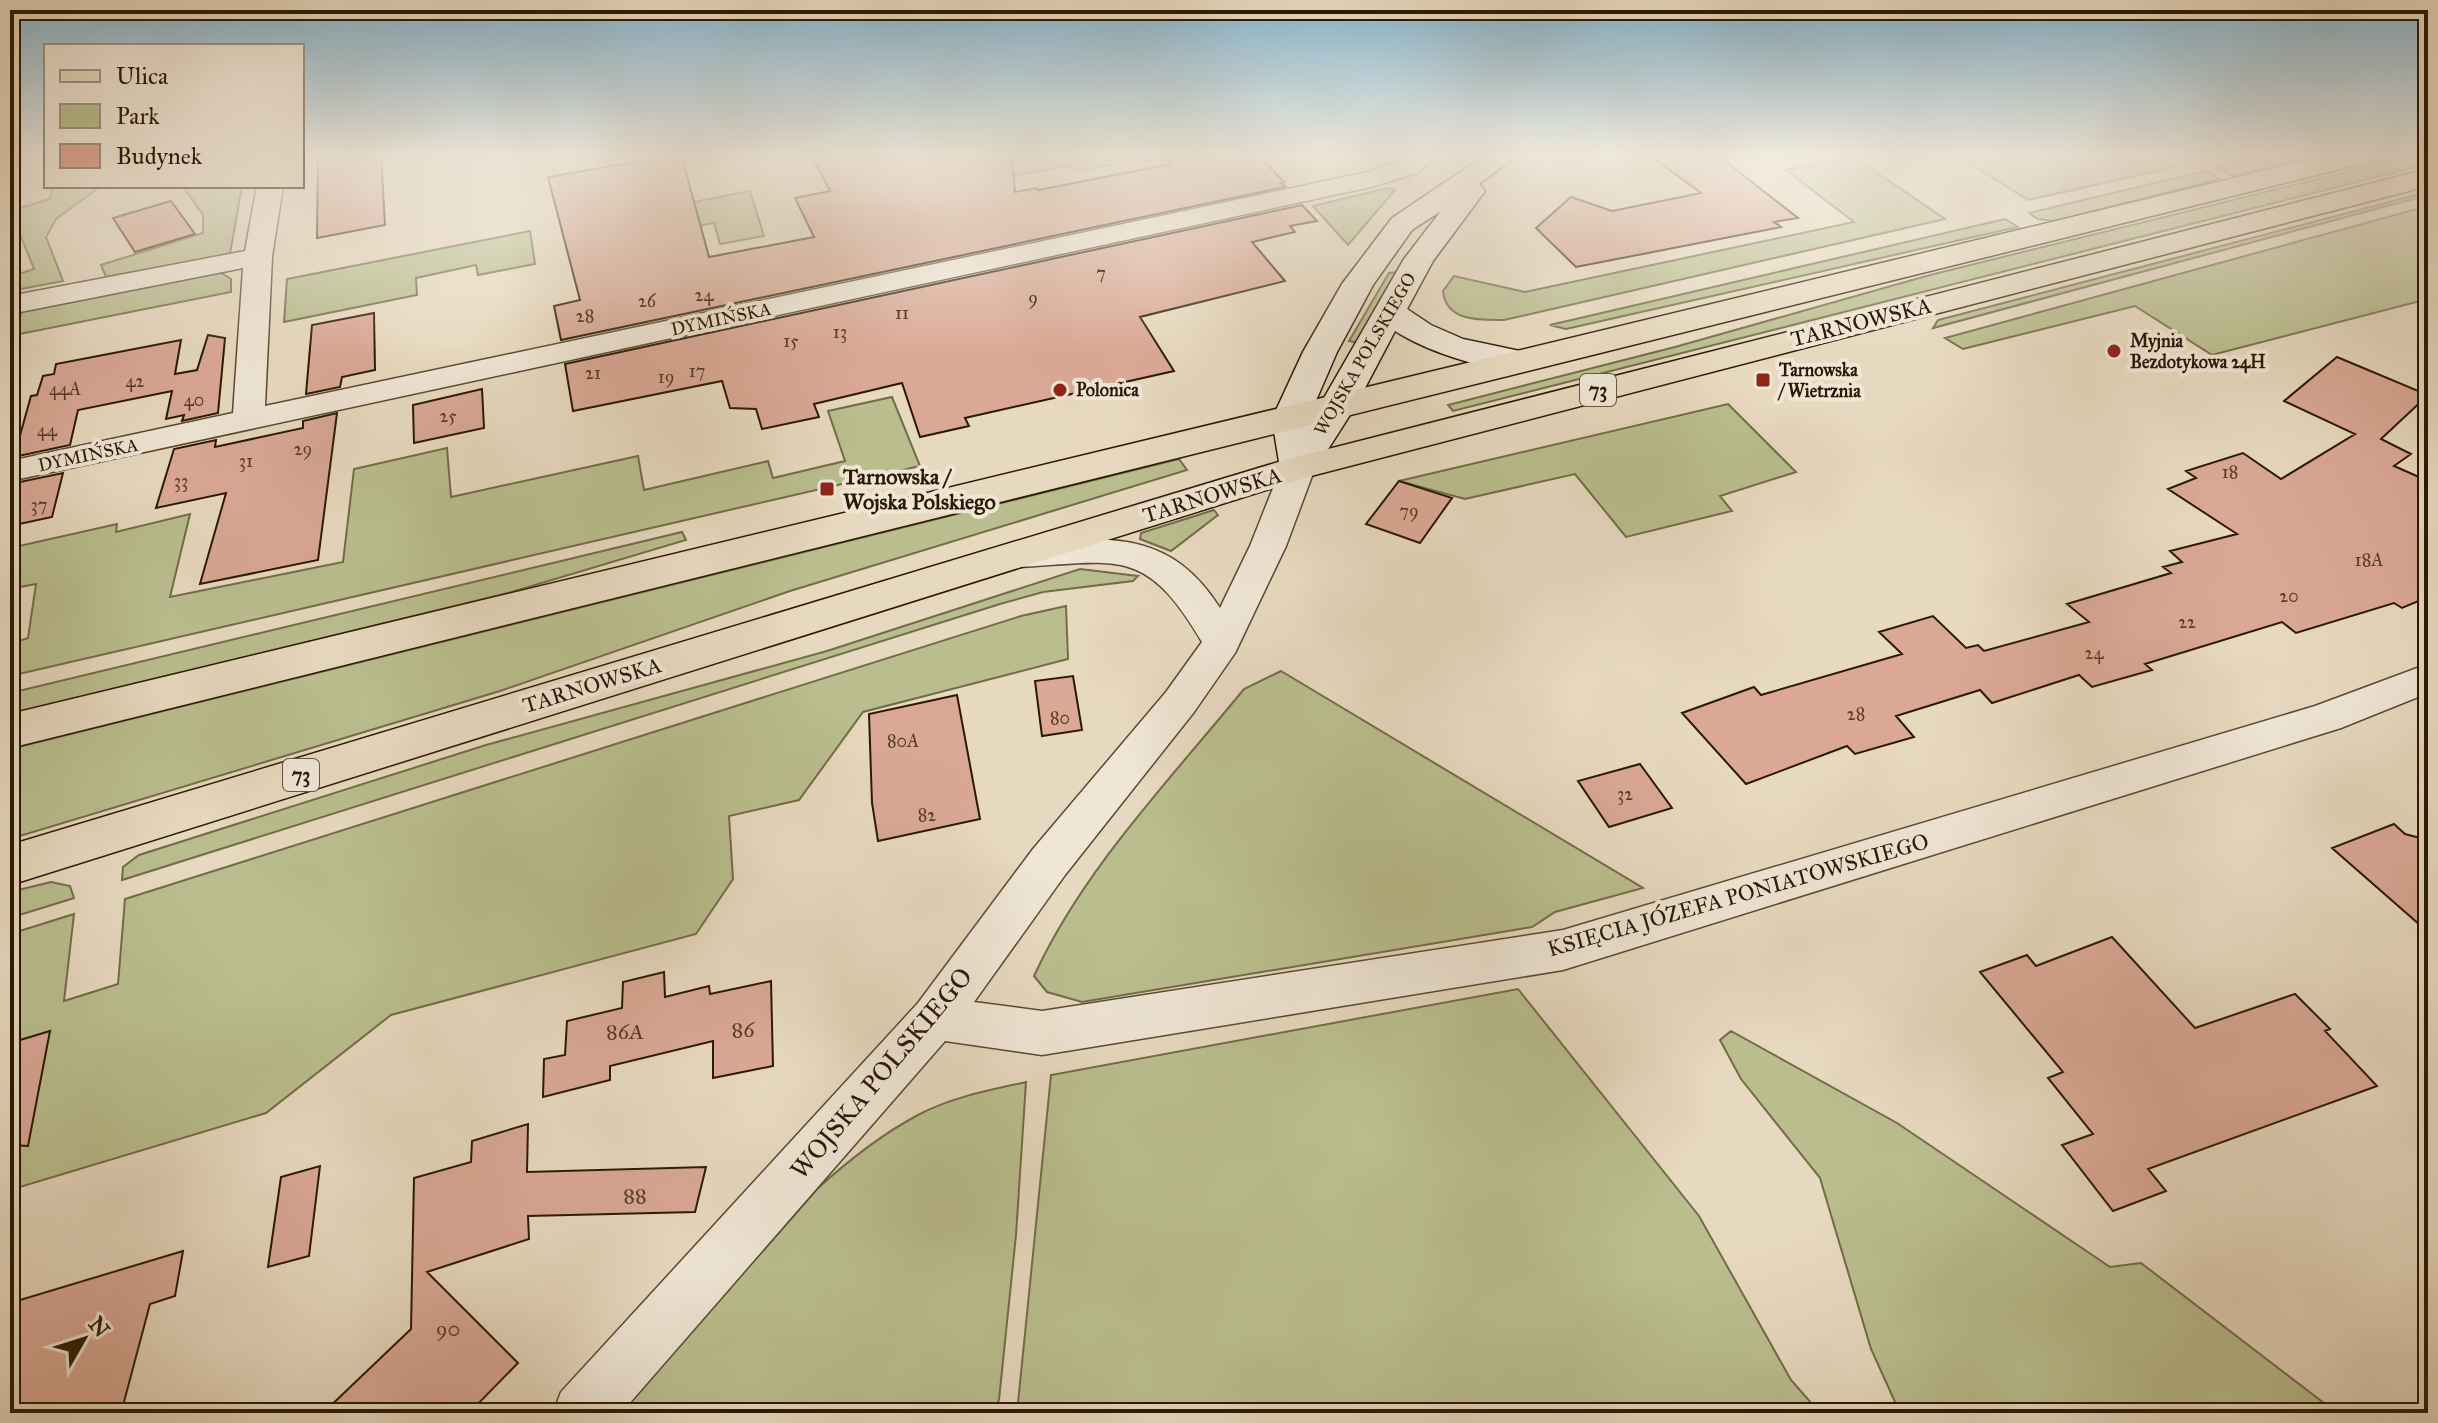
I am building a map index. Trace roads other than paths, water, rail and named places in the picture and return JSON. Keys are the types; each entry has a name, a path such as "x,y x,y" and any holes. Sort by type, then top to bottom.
{"main road":[{"name":"TARNOWSKA","path":"10,731 2096,220"},
{"name":"TARNOWSKA","path":"10,865 1298,468 2259,220"}],"street":[{"path":"248,422 258,257 264,220"},
{"name":"DYMIŃSKA","path":"10,471 1180,220"},
{"name":"WOJSKA POLSKIEGO","path":"1298,468 1290,419 1320,352 1358,284 1386,243 1407,220"},
{"name":"WOJSKA POLSKIEGO","path":"582,1413 935,1018 1049,862 1180,702 1222,643 1268,546 1298,468 1337,407 1419,259 1449,220"},
{"path":"10,305 258,257"},
{"path":"1390,311 1406,326 1454,348 1522,361"},
{"path":"1017,555 1109,552 1156,563 1182,584 1222,643"},
{"name":"KSIĘCIA JÓZEFA PONIATOWSKIEGO","path":"935,1018 1042,1033 1563,950 2327,717 2428,678"}],"place":[{"name":"Myjnia Bezdotykowa 24H","path":"2114,351"},
{"name":"Tarnowska / Wietrznia","path":"1763,380"},
{"name":"Polonica","path":"1060,390"},
{"name":"Tarnowska / Wojska Polskiego","path":"827,489"}]}
